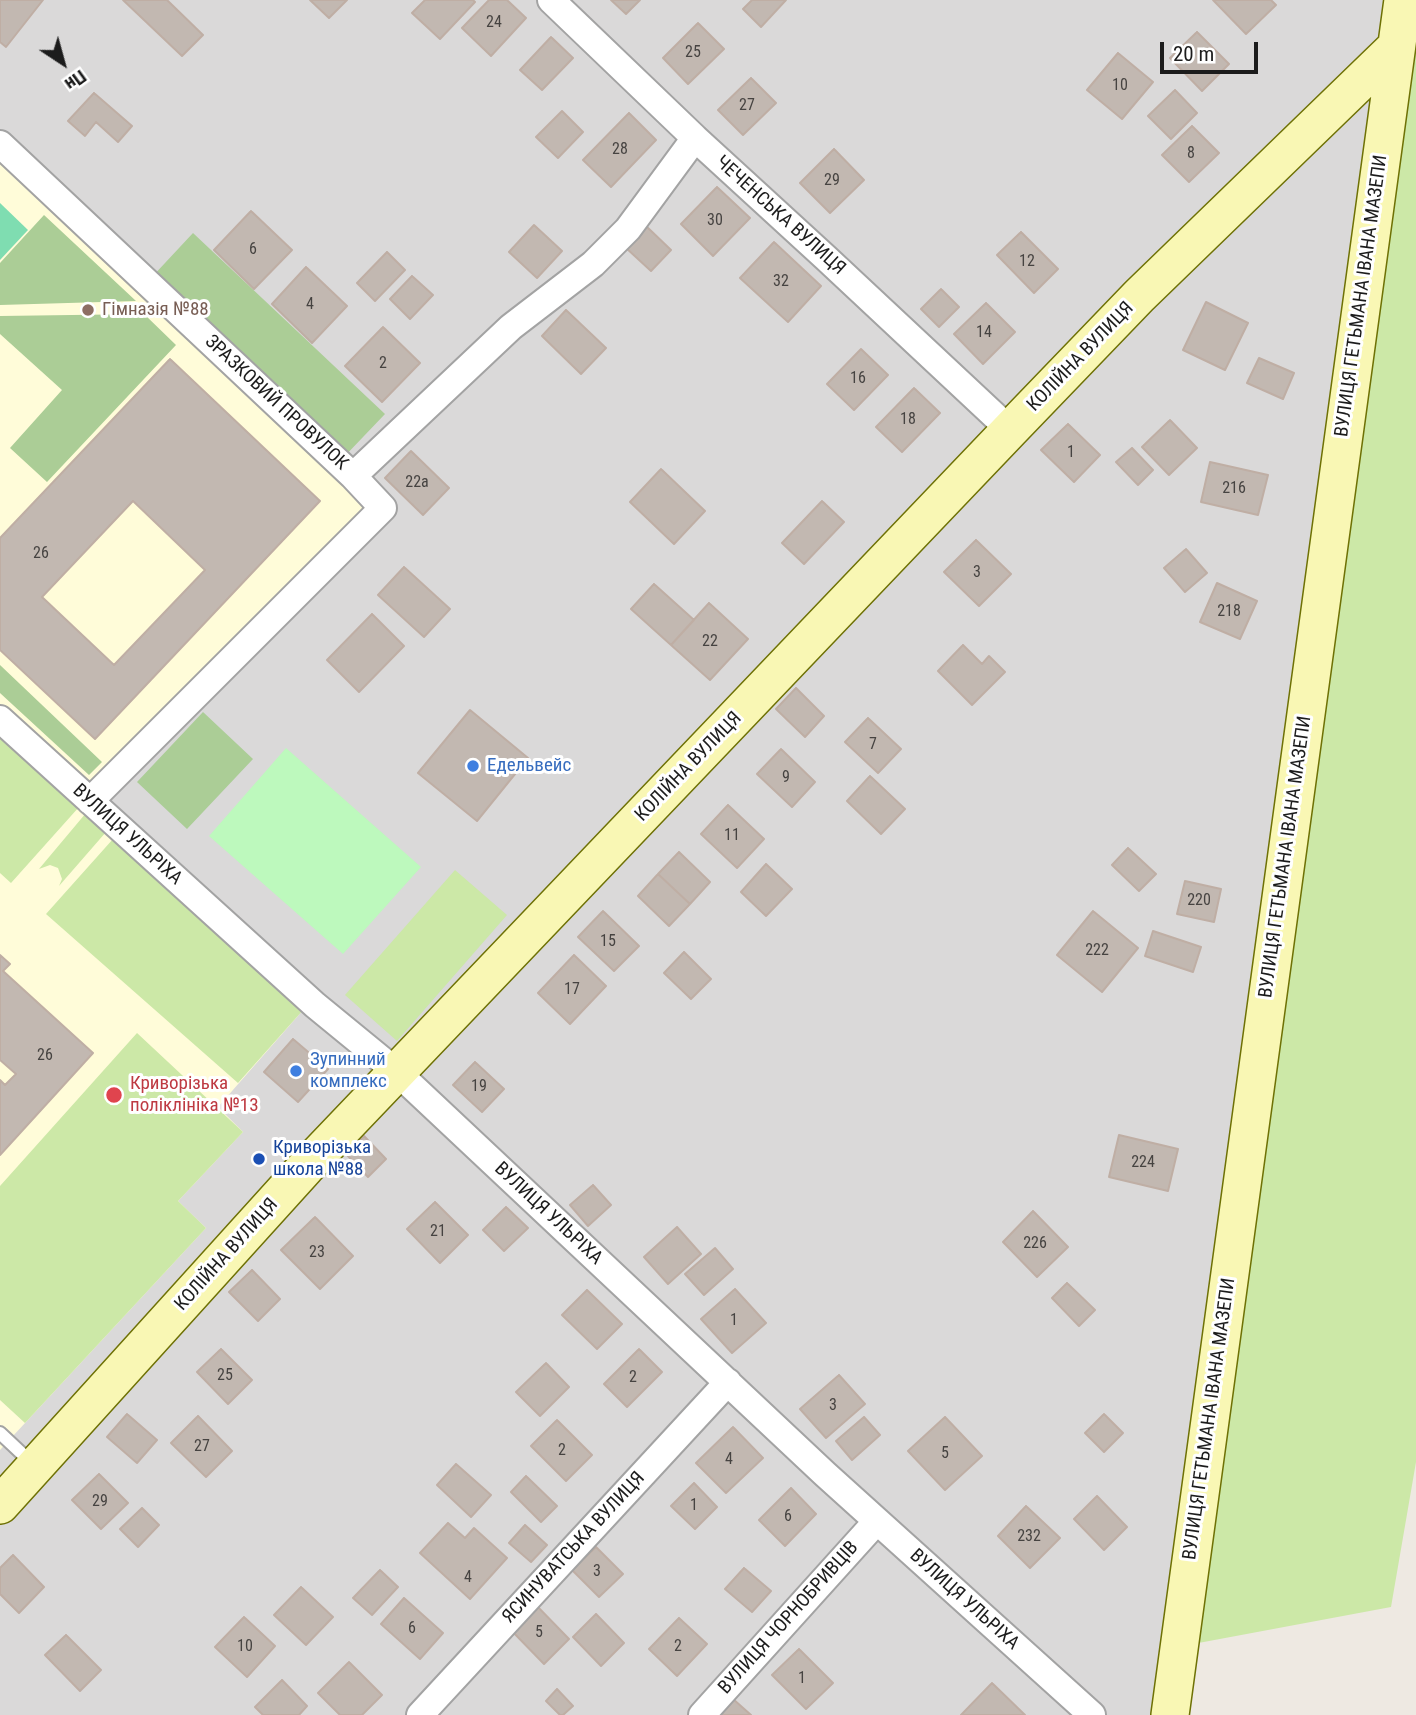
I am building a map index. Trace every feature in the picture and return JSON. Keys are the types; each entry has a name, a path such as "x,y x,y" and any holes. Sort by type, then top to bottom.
{"street":[{"name":"ЧЕЧЕНСЬКА ВУЛИЦЯ","path":"551,0 695,138 1010,430"},
{"name":"ВУЛИЦЯ ГЕТЬМАНА ІВАНА МАЗЕПИ","path":"1170,1715 1404,0"},
{"name":"КОЛІЙНА ВУЛИЦЯ","path":"0,1504 306,1167 1010,430 1139,296 1396,47"},
{"name":"ЗРАЗКОВИЙ ПРОВУЛОК","path":"0,144 353,476 511,327 593,264 628,229 695,138"},
{"path":"90,801 383,508 353,476"},
{"name":"ВУЛИЦЯ УЛЬРІХА","path":"0,719 315,1005 398,1073 877,1521 1092,1715"},
{"name":"ЯСИНУВАТСЬКА ВУЛИЦЯ","path":"420,1715 728,1382"},
{"name":"ВУЛИЦЯ ЧОРНОБРИВЦІВ","path":"702,1715 877,1521"}],"lane":[{"path":"0,1433 35,1466"}],"shaded area":[{"path":"0,0 1403,0 1170,1715 0,1715"},
{"name":"Гімназія №88","path":"0,144 383,508 90,801 0,719"},
{"name":"Криворізька поліклініка №13","path":"0,736 304,1009 218,1107 243,1132 178,1201 206,1228 0,1450"}],"green space":[{"path":"1416,35 1416,1462 1391,1607 1177,1647"},
{"path":"0,203 28,230 0,260"},
{"path":"44,215 136,301 0,305 0,263"},
{"path":"193,233 385,414 342,459 151,278"},
{"path":"144,314 176,345 47,482 10,448 62,390 0,334 0,316"},
{"path":"0,665 102,762 89,775 0,693"},
{"path":"203,712 253,759 187,829 137,782"},
{"path":"0,736 79,807 11,883 0,873"},
{"path":"286,748 421,867 343,954 209,836"},
{"path":"86,813 106,832 59,886 62,879 58,868 50,865 39,869"},
{"path":"113,839 304,1009 238,1083 46,914"},
{"path":"455,870 507,915 397,1041 345,995"},
{"path":"137,1033 243,1132 178,1201 206,1228 25,1423 0,1400 0,1186"}],"building":[{"path":"0,0 43,0 6,47 0,42"},
{"path":"123,0 167,0 203,35 182,56"},
{"path":"310,0 347,0 329,18"},
{"path":"425,0 475,2 440,39 412,13"},
{"path":"489,0 507,0 526,18 491,56 462,28"},
{"path":"611,0 640,0 626,14"},
{"path":"752,0 786,0 761,27 743,9"},
{"path":"1213,0 1271,0 1276,5 1246,34"},
{"path":"698,23 724,49 688,84 663,58"},
{"path":"1197,32 1229,64 1202,91 1170,58"},
{"path":"551,37 573,58 542,90 520,70"},
{"path":"1118,53 1153,82 1122,119 1087,90"},
{"path":"751,78 776,103 743,135 718,110"},
{"path":"1175,90 1197,113 1171,139 1148,116"},
{"path":"94,93 132,126 118,142 96,122 85,136 68,121"},
{"path":"562,111 583,132 558,158 536,137"},
{"path":"629,113 656,140 611,187 583,160"},
{"path":"1192,126 1219,153 1189,182 1162,155"},
{"path":"834,149 864,180 830,213 800,183"},
{"path":"717,187 750,218 713,256 681,224"},
{"path":"251,211 292,250 254,289 214,250"},
{"path":"534,225 562,251 537,278 509,252"},
{"path":"646,226 671,250 651,271 625,247"},
{"path":"1021,232 1058,269 1034,293 997,255"},
{"path":"774,242 821,286 788,322 740,278"},
{"path":"387,252 405,270 375,301 357,283"},
{"path":"306,267 347,306 312,343 272,304"},
{"path":"412,276 433,295 410,319 390,299"},
{"path":"941,289 959,307 939,327 921,309"},
{"path":"1206,302 1248,323 1225,370 1183,350"},
{"path":"986,303 1015,332 983,364 954,334"},
{"path":"566,310 606,348 581,374 542,336"},
{"path":"383,327 420,363 382,402 345,366"},
{"path":"861,349 888,375 854,410 827,384"},
{"path":"1259,358 1294,373 1283,399 1247,383"},
{"path":"170,359 320,501 95,739 0,650 0,538","holes":["133,501 205,570 114,665 42,597"]},
{"path":"914,388 940,413 902,452 876,427"},
{"path":"1170,420 1197,448 1169,475 1142,447"},
{"path":"1068,424 1100,455 1074,482 1041,450"},
{"path":"1132,448 1153,470 1138,485 1116,462"},
{"path":"411,451 449,488 423,515 385,478"},
{"path":"1210,462 1268,475 1258,515 1201,502"},
{"path":"661,469 705,511 674,544 630,502"},
{"path":"822,501 844,522 804,564 782,543"},
{"path":"976,540 1011,574 979,606 944,572"},
{"path":"1186,549 1207,573 1185,592 1164,568"},
{"path":"404,567 450,609 424,637 378,595"},
{"path":"1217,583 1257,601 1240,639 1200,622"},
{"path":"654,584 694,620 671,645 631,609"},
{"path":"709,603 748,639 710,680 671,645"},
{"path":"372,614 404,646 359,692 327,660"},
{"path":"963,645 982,664 989,656 1005,672 972,705 938,671"},
{"path":"796,688 824,716 805,737 776,709"},
{"name":"Едельвейс","path":"470,710 528,758 477,821 418,773"},
{"path":"868,718 901,749 878,773 845,742"},
{"path":"781,749 815,782 792,807 757,774"},
{"path":"870,776 905,809 881,834 847,801"},
{"path":"728,805 764,839 737,868 701,834"},
{"path":"1128,848 1156,874 1139,891 1112,865"},
{"path":"679,852 710,882 690,904 658,874"},
{"path":"766,864 792,889 766,916 741,892"},
{"path":"658,874 690,904 669,926 638,896"},
{"path":"1185,881 1221,889 1214,922 1177,914"},
{"path":"603,911 639,946 614,971 578,937"},
{"path":"1093,911 1138,948 1102,992 1057,955"},
{"path":"1153,931 1201,947 1193,972 1145,956"},
{"path":"684,952 711,979 691,999 664,973"},
{"path":"0,955 10,964 3,971 93,1053 0,1155 0,1080 5,1085 16,1074 0,1060"},
{"path":"574,955 606,986 570,1024 538,993"},
{"name":"Зупинний комплекс","path":"293,1039 328,1069 298,1102 264,1072"},
{"path":"475,1062 504,1089 482,1112 453,1085"},
{"path":"1119,1135 1178,1149 1168,1191 1109,1177"},
{"path":"364,1136 386,1159 368,1177 346,1154"},
{"path":"593,1185 611,1205 588,1226 570,1205"},
{"path":"435,1202 468,1235 440,1263 407,1229"},
{"path":"506,1207 528,1228 504,1251 483,1230"},
{"path":"1033,1211 1068,1247 1037,1277 1003,1242"},
{"path":"315,1217 353,1256 320,1289 281,1250"},
{"path":"677,1227 701,1254 668,1284 644,1257"},
{"path":"715,1248 733,1269 704,1295 685,1274"},
{"path":"252,1270 280,1299 258,1321 229,1292"},
{"path":"1067,1283 1095,1310 1079,1326 1052,1298"},
{"path":"735,1289 766,1323 732,1353 701,1319"},
{"path":"587,1290 622,1324 597,1349 562,1315"},
{"path":"221,1349 252,1380 228,1404 197,1372"},
{"path":"639,1349 662,1372 627,1407 604,1384"},
{"path":"546,1363 569,1387 540,1416 516,1392"},
{"path":"839,1375 865,1404 826,1438 800,1409"},
{"path":"127,1414 157,1440 137,1463 107,1437"},
{"path":"1104,1414 1123,1433 1104,1452 1085,1433"},
{"path":"198,1416 232,1451 206,1477 171,1443"},
{"path":"864,1417 880,1435 852,1460 836,1441"},
{"path":"945,1417 982,1456 945,1490 908,1451"},
{"path":"557,1420 592,1455 566,1481 531,1446"},
{"path":"733,1427 763,1458 726,1493 696,1463"},
{"path":"456,1464 491,1495 471,1517 437,1485"},
{"path":"99,1474 128,1503 101,1529 72,1500"},
{"path":"526,1476 557,1506 541,1522 511,1492"},
{"path":"694,1483 717,1507 695,1529 671,1506"},
{"path":"791,1488 816,1514 785,1546 759,1520"},
{"path":"1097,1496 1127,1527 1104,1550 1074,1519"},
{"path":"1026,1506 1060,1538 1030,1568 998,1536"},
{"path":"142,1508 159,1525 138,1547 120,1529"},
{"path":"448,1523 465,1538 474,1528 507,1558 470,1599 420,1553"},
{"path":"525,1525 547,1545 531,1562 509,1543"},
{"path":"596,1547 623,1574 599,1597 572,1570"},
{"path":"13,1555 44,1587 19,1613 0,1594 0,1568"},
{"path":"744,1568 771,1591 752,1612 725,1589"},
{"path":"380,1570 398,1587 372,1615 353,1598"},
{"path":"301,1587 333,1617 306,1645 274,1615"},
{"path":"404,1598 443,1633 420,1659 381,1624"},
{"path":"534,1603 569,1639 544,1664 509,1628"},
{"path":"596,1614 624,1643 601,1666 573,1637"},
{"path":"244,1617 275,1646 247,1677 215,1647"},
{"path":"679,1618 707,1644 677,1676 649,1649"},
{"path":"66,1635 101,1670 80,1691 45,1655"},
{"path":"799,1649 833,1683 806,1709 772,1675"},
{"path":"349,1662 382,1695 362,1715 340,1715 318,1693"},
{"path":"282,1680 307,1706 299,1715 263,1715 255,1707"},
{"path":"992,1683 1025,1715 961,1715"},
{"path":"557,1689 573,1706 563,1715 546,1701"},
{"path":"733,1699 751,1715 718,1715"}],"place":[{"name":"Гімназія №88","path":"88,310"},
{"name":"Едельвейс","path":"473,766"},
{"name":"Зупинний комплекс","path":"296,1071"},
{"name":"Криворізька поліклініка №13","path":"114,1095"},
{"name":"Криворізька школа №88","path":"259,1159"}]}
